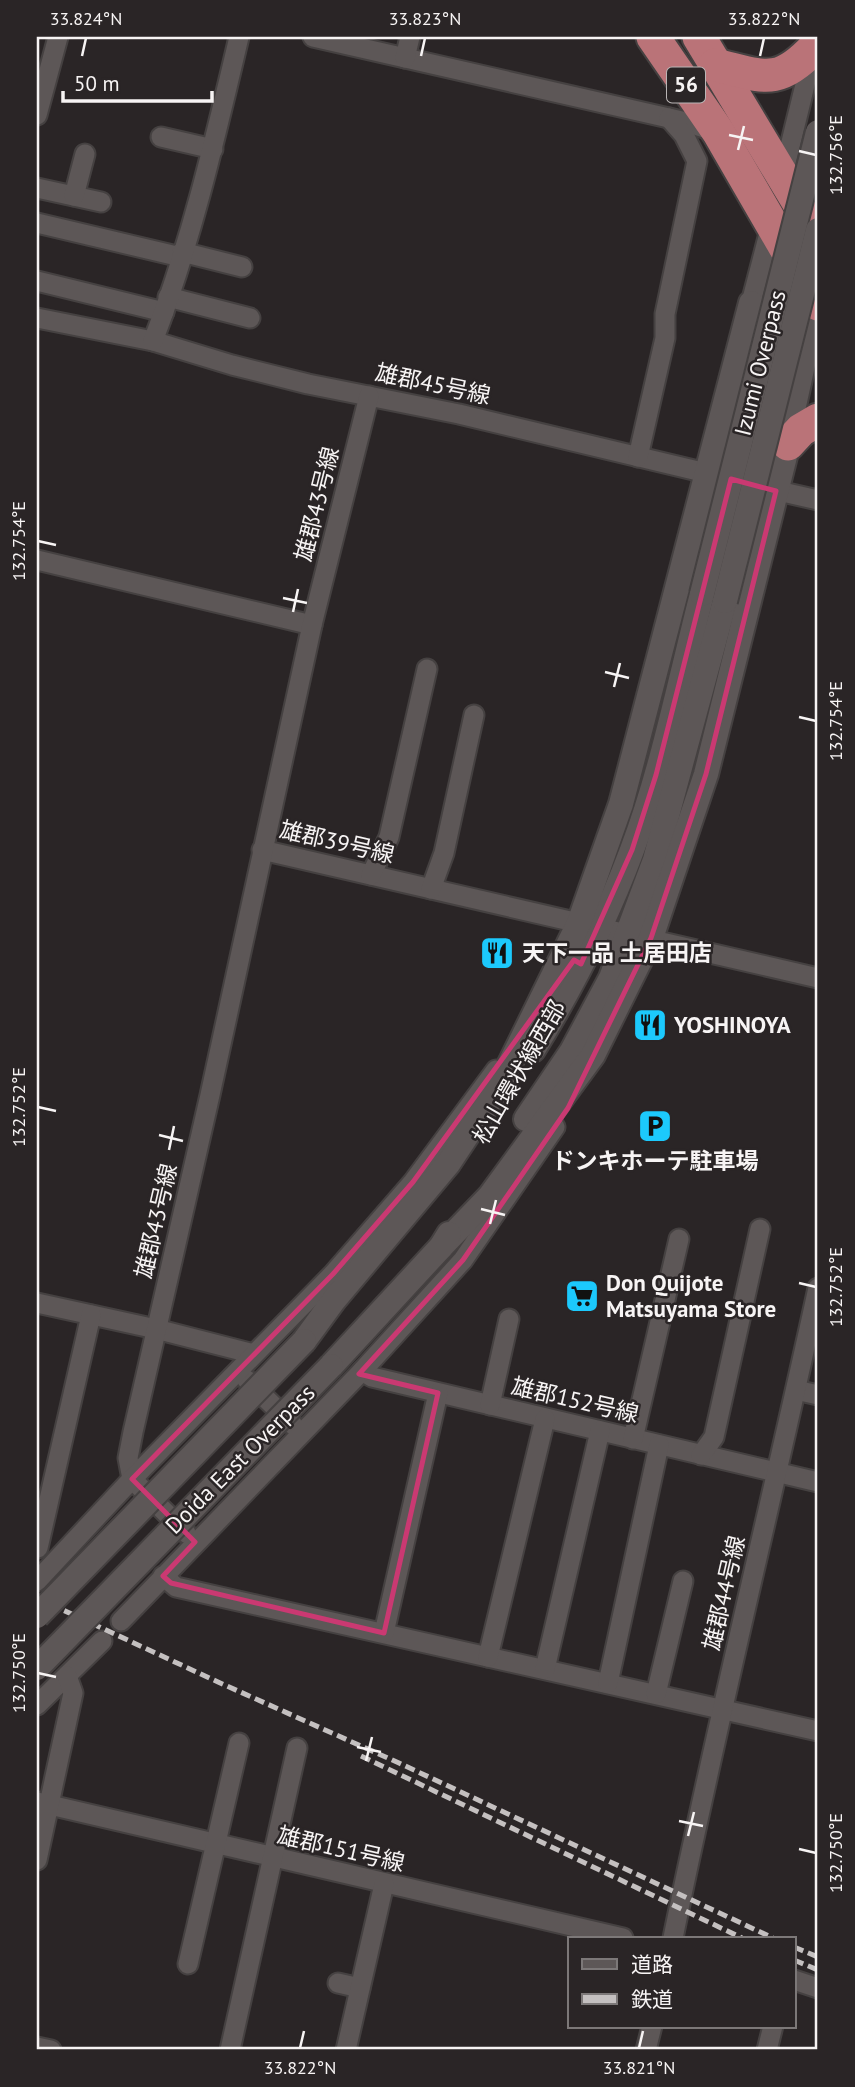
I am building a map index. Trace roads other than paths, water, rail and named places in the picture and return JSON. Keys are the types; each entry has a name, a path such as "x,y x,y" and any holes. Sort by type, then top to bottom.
{"highway":[{"name":"56","path":"653,37 688,89 703,137 771,224 818,306"},
{"name":"56","path":"699,37 818,235"},
{"path":"715,65 769,77 792,69 816,42"},
{"path":"788,444 801,429 818,420"}],"street":[{"path":"38,108 58,37"},
{"path":"152,341 166,305 213,149 239,37"},
{"path":"313,37 668,118 703,137"},
{"path":"405,58 410,37"},
{"path":"304,1341 334,1300 448,1164 497,1090 540,1005 590,925 816,42"},
{"path":"668,118 684,135 703,137"},
{"name":"Izumi Overpass","path":"714,597 818,132"},
{"path":"161,136 213,149"},
{"path":"638,457 665,338 665,314 703,137"},
{"path":"74,196 85,154"},
{"path":"37,188 101,202"},
{"path":"37,223 242,267"},
{"name":"Izumi Overpass","path":"714,597 818,230"},
{"path":"37,281 250,318"},
{"path":"121,1622 362,1371 463,1261 568,1108 593,1055 706,774 788,444 818,306"},
{"name":"雄郡45号線","path":"37,318 152,341 308,384 458,414 818,500"},
{"name":"雄郡43号線","path":"312,625 369,396"},
{"path":"37,560 312,625"},
{"name":"松山環状線西部","path":"304,1341 357,1299 460,1173 551,1022 590,925 632,849 714,597"},
{"name":"松山環状線西部","path":"441,1247 572,1051 611,978 639,935 714,597"},
{"name":"雄郡39号線","path":"312,625 262,850 818,978"},
{"path":"371,875 389,837 414,692 427,669"},
{"path":"430,889 444,853 453,774 474,715"},
{"name":"雄郡43号線","path":"132,1479 128,1458 262,850"},
{"path":"37,1581 132,1479 333,1274 413,1182 493,1076 514,1038 540,1005"},
{"path":"441,1247 490,1196 593,1055"},
{"path":"701,1455 714,1437 760,1229"},
{"path":"633,1439 649,1336 677,1238"},
{"name":"Doida East Overpass","path":"37,1668 331,1366 441,1247"},
{"name":"雄郡44号線","path":"673,1937 722,1709 796,1390 814,1325 818,1288"},
{"path":"37,1303 254,1354"},
{"path":"38,1548 92,1315"},
{"path":"490,1405 509,1319"},
{"name":"Doida East Overpass","path":"37,1616 304,1341"},
{"path":"233,1349 238,1371 301,1433"},
{"name":"雄郡152号線","path":"362,1371 372,1377 818,1482"},
{"path":"796,1390 818,1395"},
{"path":"384,1633 438,1393"},
{"path":"488,1657 545,1419"},
{"path":"545,1669 600,1432"},
{"path":"608,1683 659,1445"},
{"path":"132,1479 195,1542"},
{"path":"163,1576 176,1587 818,1731"},
{"path":"656,1694 683,1581"},
{"path":"37,1705 102,1641"},
{"path":"37,1860 42,1804 73,1693 67,1676"},
{"path":"188,1964 239,1743"},
{"path":"230,2050 297,1748"},
{"name":"雄郡151号線","path":"42,1804 619,1937"},
{"path":"346,2050 384,1884"},
{"path":"796,1981 818,1988"},
{"path":"338,1983 360,1988"},
{"path":"646,2050 652,2028"},
{"path":"767,2050 772,2028"},
{"path":"37,2047 51,2050"}],"railway":[{"path":"37,1598 771,1937"},
{"path":"361,1756 740,1937"},
{"path":"796,1948 818,1957"},
{"path":"796,1961 818,1970"}],"place":[{"name":"天下一品 土居田店","path":"497,953"},
{"name":"YOSHINOYA","path":"650,1025"},
{"name":"ドンキホーテ駐車場","path":"655,1126"},
{"name":"Don Quijote Matsuyama Store","path":"582,1296"}]}
